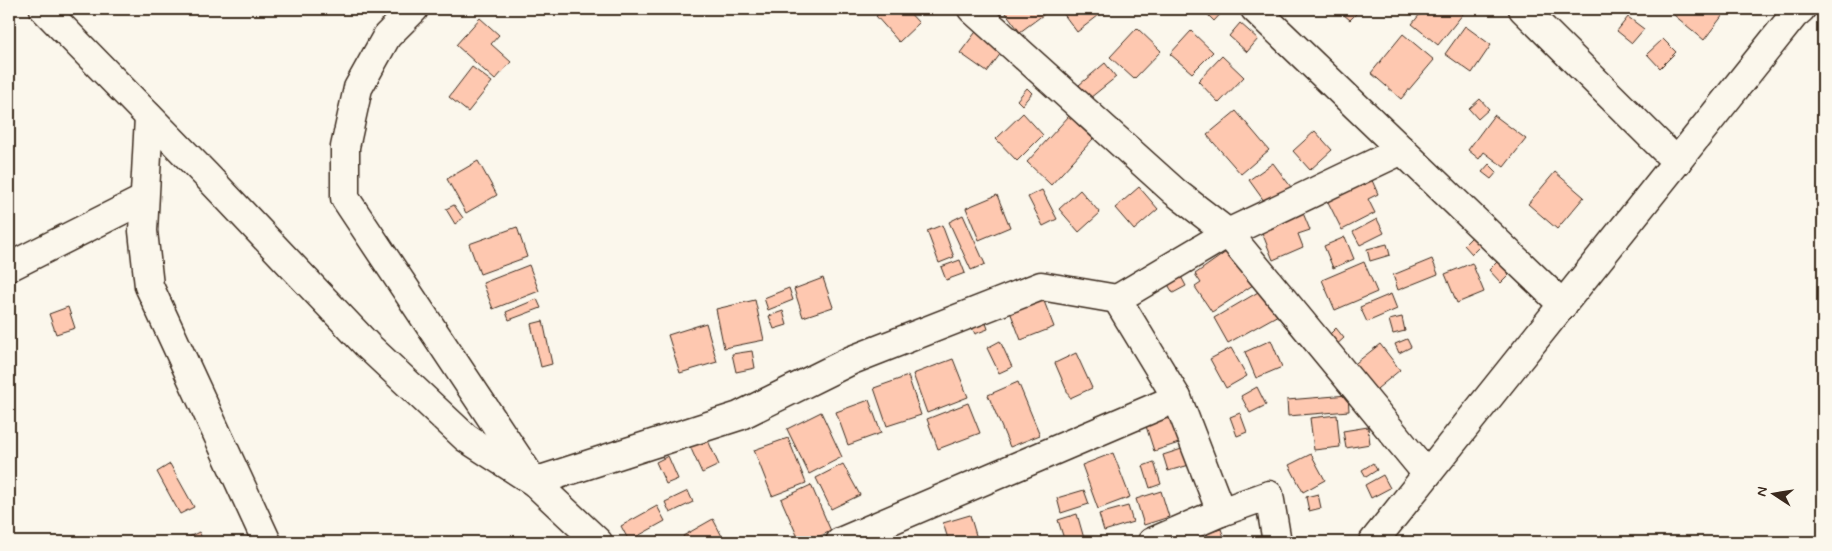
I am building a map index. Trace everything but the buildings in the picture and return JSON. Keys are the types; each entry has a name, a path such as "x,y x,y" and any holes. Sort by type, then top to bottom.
{"street":[{"path":"44,9 375,353 466,438 534,482 598,542"},
{"path":"414,9 387,36 358,88 345,147 345,198 534,482"},
{"path":"972,9 1175,192 1228,233 1427,474"},
{"path":"1255,9 1563,305"},
{"path":"1523,9 1677,162"},
{"path":"1373,542 1677,162 1795,11"},
{"path":"150,117 142,231 149,286 267,542"},
{"path":"534,482 739,416 852,360 1041,286 1117,299 1228,233 1402,150"},
{"path":"9,267 144,199"},
{"path":"1117,299 1177,398 1221,512"},
{"path":"840,542 1177,398"},
{"path":"1152,542 1221,512 1268,495 1277,542"}]}
